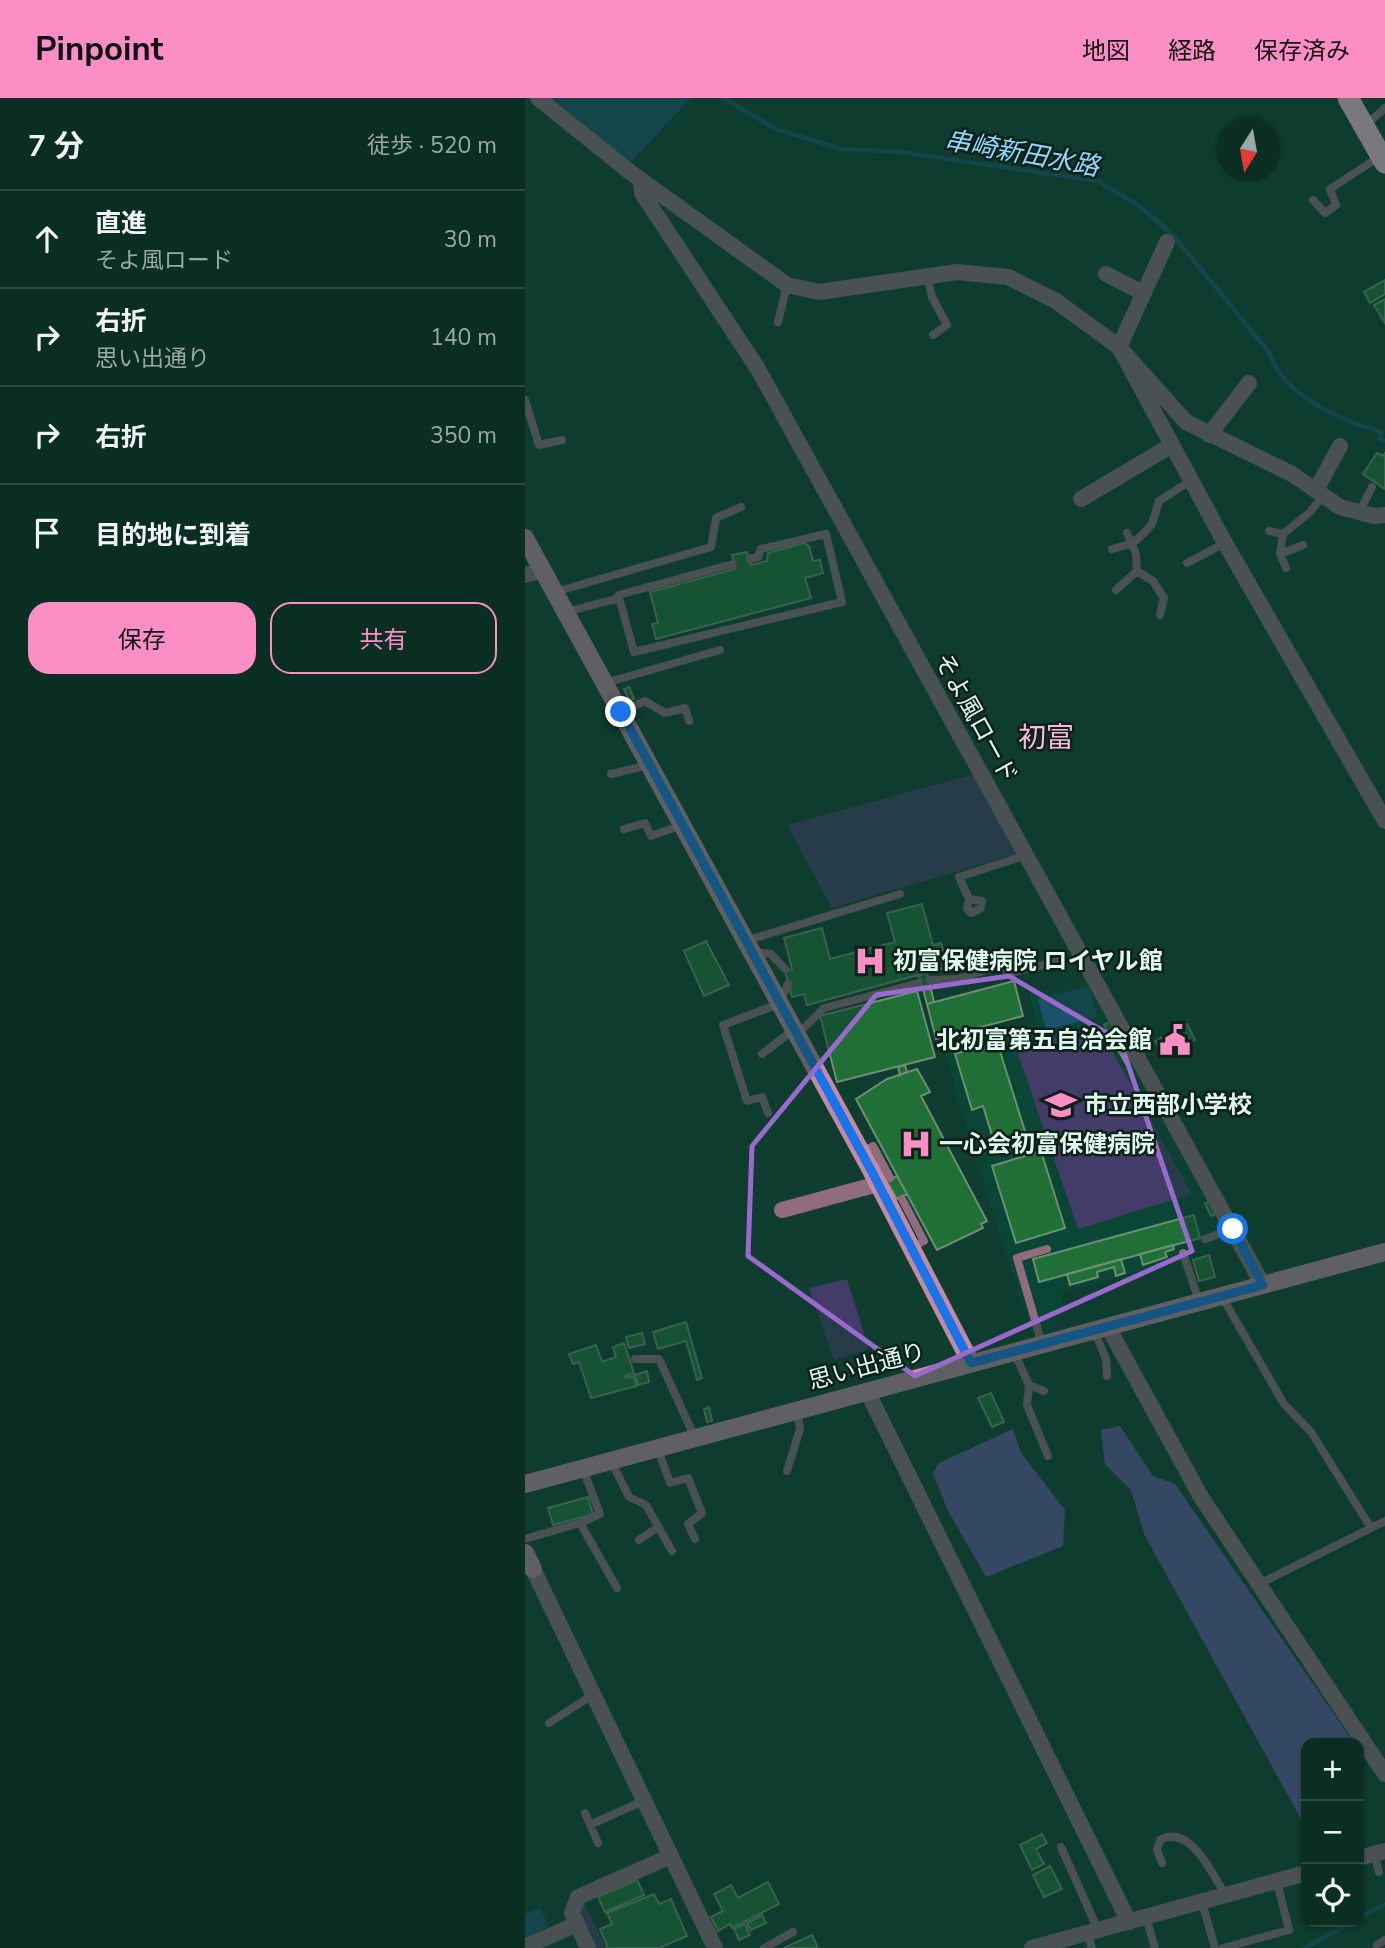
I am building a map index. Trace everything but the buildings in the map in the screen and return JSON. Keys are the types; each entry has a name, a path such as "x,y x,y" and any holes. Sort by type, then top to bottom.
{"highway":[{"path":"1347,98 1383,159"}],"street":[{"path":"538,98 641,180 787,285 804,290 840,291 957,272 1008,277 1056,301 1119,347 1186,422 1292,474 1340,507 1359,513 1385,515"},
{"name":"そよ風ロード","path":"641,180 642,193 758,369 1027,855 1148,1083 1263,1285"},
{"path":"1119,347 1167,242"},
{"path":"1106,274 1143,293"},
{"path":"1119,347 1225,543 1385,821"},
{"path":"1209,435 1249,383"},
{"path":"1081,499 1172,445"},
{"path":"1320,493 1340,446"},
{"path":"525,538 794,1033 861,1153 884,1181 912,1247 971,1363"},
{"path":"525,575 543,570"},
{"path":"782,1210 884,1181"},
{"name":"思い出通り","path":"525,1484 1385,1252"},
{"path":"1101,1329 1201,1497 1385,1774"},
{"path":"867,1391 1129,1922"},
{"path":"529,1561 715,1948"},
{"path":"587,1948 572,1913 578,1897 671,1856"},
{"path":"1032,1948 1092,1937 1129,1922 1301,1875"},
{"path":"525,1947 577,1924"}],"lane":[{"path":"1364,127 1385,108"},
{"path":"1313,200 1325,213 1336,205 1330,189 1383,159"},
{"path":"927,275 932,297 947,325 933,335"},
{"path":"778,322 787,285"},
{"path":"525,400 539,445 562,440"},
{"path":"1112,550 1133,543 1152,524 1159,501 1192,480"},
{"path":"1359,513 1372,487"},
{"path":"1286,568 1280,554 1283,534 1310,513 1320,493"},
{"path":"555,593 711,547 716,518 741,507"},
{"path":"1269,531 1283,534"},
{"path":"1127,533 1133,543 1137,571 1160,589 1164,598 1160,615"},
{"path":"616,599 620,601 634,652 842,602 826,534 761,549 758,557 750,559"},
{"path":"1187,563 1225,543"},
{"path":"1280,554 1303,545"},
{"path":"566,612 733,564"},
{"path":"1116,590 1137,571"},
{"path":"605,683 720,650"},
{"path":"621,712 645,701 665,713 685,708 689,721"},
{"path":"611,774 649,765"},
{"path":"624,829 645,823 651,836 682,825"},
{"path":"969,899 959,877 1027,855"},
{"path":"747,946 899,894"},
{"path":"747,946 771,954 785,969"},
{"path":"930,980 957,979 996,967 1014,972 1064,960"},
{"path":"762,1054 794,1033 824,1008 919,983"},
{"path":"768,1113 762,1097 747,1101 723,1025 779,1004 788,984"},
{"path":"902,1199 924,1241 912,1247"},
{"path":"1205,1238 1233,1229"},
{"path":"1042,1344 1017,1258 1048,1249"},
{"path":"1183,1253 1199,1301"},
{"path":"1221,1295 1284,1404 1311,1432 1371,1528"},
{"path":"1101,1329 1107,1376"},
{"path":"1013,1352 1029,1385 1027,1405 1048,1456"},
{"path":"635,1359 659,1359 695,1438"},
{"path":"1029,1385 1044,1391"},
{"path":"787,1471 800,1429 797,1410"},
{"path":"658,1449 670,1483 688,1478 702,1513 688,1524 695,1539"},
{"path":"611,1461 629,1497 646,1505 672,1551"},
{"path":"525,1539 580,1523 600,1514 583,1469"},
{"path":"1259,1584 1385,1521"},
{"path":"580,1523 617,1588"},
{"path":"639,1540 658,1527"},
{"path":"549,1723 594,1694"},
{"path":"590,1825 645,1800"},
{"path":"585,1813 598,1843"},
{"path":"1162,1863 1157,1850 1160,1840 1175,1836 1183,1839 1199,1854 1226,1896"},
{"path":"1061,1847 1092,1937"},
{"path":"1373,1855 1379,1872"},
{"path":"1223,1948 1289,1930 1277,1882"},
{"path":"1202,1902 1215,1948"},
{"path":"1146,1917 1155,1948"},
{"path":"764,1948 793,1932"}],"highlighted area":[{"path":"1009,976 1120,1041 1192,1251 915,1376 748,1256 752,1146 876,995"}],"shaded area":[{"path":"975,774 1017,854 832,908 787,825"},
{"name":"市立西部小学校","path":"1091,978 1237,1245 1192,1258 1199,1286 1188,1290 1179,1261 1061,1293 1067,1322 1033,1335 976,1162 944,1048 1037,1024 1029,994"},
{"path":"1099,1027 1192,1194 1078,1229 1016,1048"},
{"path":"847,1279 869,1349 834,1360 809,1288"},
{"path":"1120,1426 1153,1476 1175,1484 1351,1738 1301,1738 1301,1819 1144,1534 1131,1490 1105,1464 1101,1430"},
{"path":"1013,1429 1021,1453 1065,1510 1063,1546 986,1577 947,1509 933,1473 939,1463"},
{"path":"584,1902 606,1948 596,1948 580,1912"}],"water":[{"path":"552,98 691,98 630,163"},
{"path":"1089,986 1097,1017 1046,1030 1038,999"},
{"path":"540,1908 549,1926 525,1940 525,1914"}],"waterway":[{"name":"串崎新田水路","path":"723,98 776,129 841,149 901,152 1098,181 1139,206 1172,234 1269,352 1276,368 1300,393 1331,413 1381,432 1380,439 1385,441"},
{"path":"1364,1915 1385,1904"},
{"path":"1305,1948 1343,1927"}],"place":[{"name":"初富保健病院 ロイヤル館","path":"870,961"},
{"name":"北初富第五自治会館","path":"1175,1040"},
{"name":"市立西部小学校","path":"1061,1105"},
{"name":"一心会初富保健病院","path":"916,1144"}],"district":[{"name":"初富","path":"1046,737"}],"route":[{"path":"621,712 871,1170 971,1363 1263,1285 1233,1229"}]}
